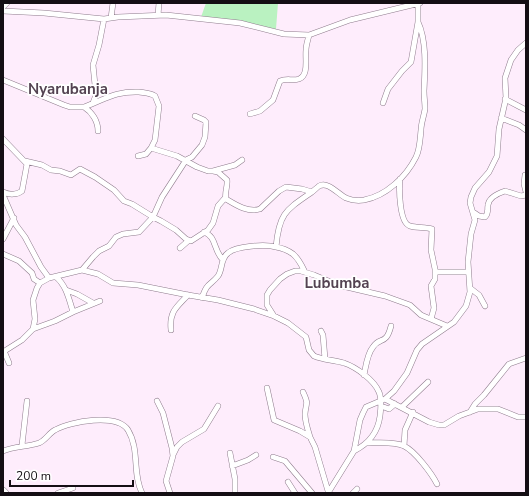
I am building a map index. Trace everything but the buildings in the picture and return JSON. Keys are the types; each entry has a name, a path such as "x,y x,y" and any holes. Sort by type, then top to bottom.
{"street":[{"path":"3,7 7,3"},
{"path":"111,18 113,3"},
{"path":"158,15 159,3"},
{"path":"3,11 44,13 104,19 158,15 182,16 240,23 284,34 308,35 350,20 419,3 418,22 411,62 388,89 383,103"},
{"path":"93,103 96,95 93,65 104,19"},
{"path":"276,247 280,222 286,211 297,201 319,186 326,185 352,200 363,200 379,195 400,179 416,156 419,148 421,128 425,111 424,42 418,22"},
{"path":"250,114 260,111 273,100 280,81 283,79 297,80 303,76 306,70 308,35"},
{"path":"328,492 354,451 363,413 366,408 382,402 392,393 398,386 417,350 422,344 454,322 463,312 470,298 468,272 471,234 475,220 470,203 472,193 488,172 497,156 498,135 505,99 505,80 511,60 518,50 526,43"},
{"path":"3,80 70,107 84,107 118,93 146,93 154,96 159,106 156,132 151,148 146,154 138,156"},
{"path":"505,99 526,110"},
{"path":"84,107 94,117 98,126 98,131"},
{"path":"82,270 99,251 109,246 116,238 123,234 139,232 153,217 162,197 186,160 192,157 205,137 206,122 195,116"},
{"path":"501,118 519,125 526,130"},
{"path":"3,139 25,161 27,166 22,191 20,193 3,193"},
{"path":"151,148 186,160 202,169 218,172 227,180 225,198 218,206 210,227 193,241 188,241 180,248"},
{"path":"213,171 236,165 242,160"},
{"path":"25,161 71,175 82,170 114,190 124,202 132,204 176,230 188,241"},
{"path":"473,211 478,216 485,217 488,213 488,205 490,200 505,191 521,196 526,194 524,184 525,175"},
{"path":"400,179 399,192 401,209 407,224 410,226 432,229 431,250 435,272 434,282 431,286 434,308 431,319"},
{"path":"225,198 242,208 256,210 263,207 279,191 286,187 312,192"},
{"path":"3,193 16,225 25,236 36,258 49,278"},
{"path":"3,240 14,218"},
{"path":"204,232 211,236 215,244 216,251 223,260"},
{"path":"202,298 207,285 217,277 220,272 223,260 228,252 237,248 254,246 276,247 295,256 306,272"},
{"path":"3,254 19,261 32,273 34,279 40,283"},
{"path":"33,329 35,319 33,300 40,283 49,278 82,270 98,274 112,283 138,285 218,300 274,316 288,323 306,337 311,354 345,364 364,375 379,390 382,402 379,426 362,448 354,451"},
{"path":"274,316 267,305 267,294 280,279 294,271 306,272 349,289 395,299 410,305 422,315 447,326"},
{"path":"435,272 468,272"},
{"path":"56,277 66,290 73,312"},
{"path":"470,288 478,295 485,306"},
{"path":"66,290 78,294 93,303"},
{"path":"171,330 170,324 172,313 188,295"},
{"path":"9,363 3,351 22,340 33,329 100,301"},
{"path":"364,375 371,350 376,343 386,339 391,326"},
{"path":"321,330 323,335 324,359"},
{"path":"470,412 474,404 484,395 509,364 526,358"},
{"path":"402,407 428,382"},
{"path":"267,388 274,420 300,431 310,438"},
{"path":"304,392 308,404 306,419 310,438 315,447 328,492"},
{"path":"22,446 27,401"},
{"path":"157,401 162,412 168,439 172,448 172,456 166,481 170,493"},
{"path":"382,402 389,409 395,404"},
{"path":"382,402 395,404 413,412 429,422 439,425 448,424 459,416 483,409 498,409 518,417 526,417"},
{"path":"172,456 182,442 204,429 218,406"},
{"path":"404,446 405,430 413,412"},
{"path":"3,451 42,442 54,430 76,423 100,420 118,423 126,428 133,443 138,478 142,493"},
{"path":"366,443 396,444 404,446 417,457 432,474 437,484"},
{"path":"230,453 235,479 235,493"},
{"path":"232,466 248,460 256,455"},
{"path":"273,457 285,461 312,493"},
{"path":"288,482 295,493"},
{"path":"58,493 73,488"}],"green space":[{"path":"206,3 278,3 276,29 201,17"}],"district":[{"name":"Nyarubanja","path":"68,89"},
{"name":"Lubumba","path":"337,283"}]}
